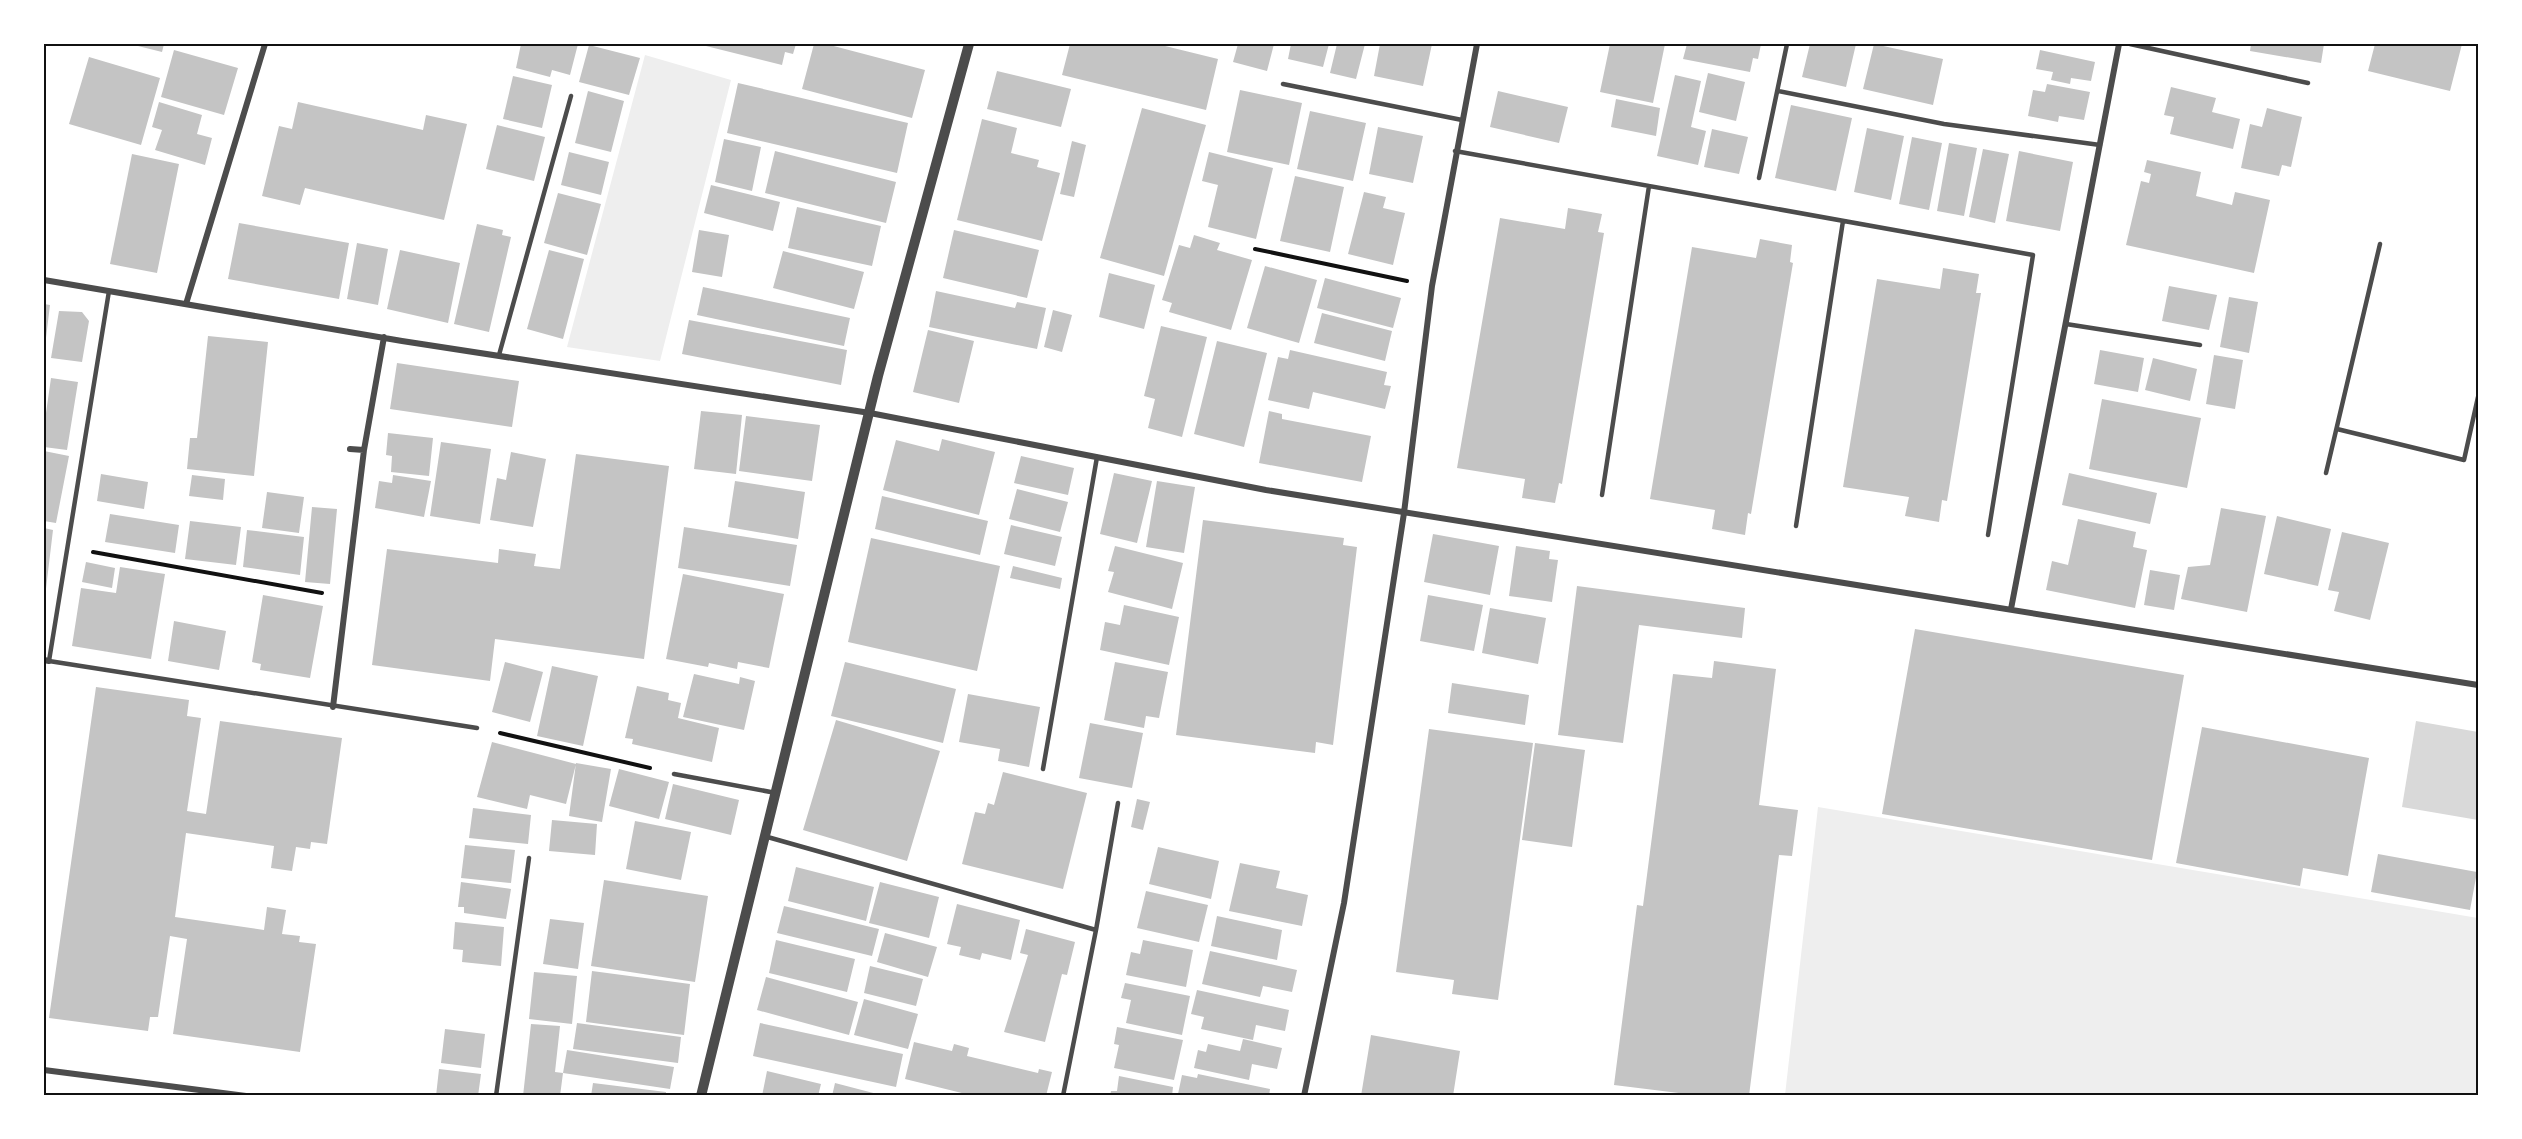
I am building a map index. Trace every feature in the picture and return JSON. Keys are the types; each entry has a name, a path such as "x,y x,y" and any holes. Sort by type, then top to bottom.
{"street":[{"path":"186,304 265,44"},
{"path":"701,1095 870,413 969,44"},
{"path":"1304,1095 1344,903 1404,513 1432,286 1455,151 1477,44"},
{"path":"2011,609 2120,44"},
{"path":"44,280 499,356 870,413 1266,490 2478,686"},
{"path":"333,707 364,450 384,337"},
{"path":"350,449 364,450"},
{"path":"44,1070 246,1095"}],"lane":[{"path":"1759,178 1787,44"},
{"path":"2130,44 2308,83"},
{"path":"1283,84 1462,120"},
{"path":"1778,91 1944,124 2100,145"},
{"path":"499,356 571,96"},
{"path":"1455,151 2033,255 1988,535"},
{"path":"1602,495 1649,186"},
{"path":"1796,526 1843,221"},
{"path":"2326,473 2380,244"},
{"path":"109,291 68,548 46,661 477,728"},
{"path":"2066,324 2200,345"},
{"path":"2337,429 2464,460 2478,398"},
{"path":"1043,770 1097,457"},
{"path":"674,774 776,793"},
{"path":"1063,1095 1096,930 1118,803"},
{"path":"764,836 1096,930"},
{"path":"496,1095 529,858"}],"path":[{"path":"1255,249 1432,286"},
{"path":"68,548 346,598"},
{"path":"477,728 674,774"}],"shaded area":[{"path":"645,55 731,80 660,361 567,347"},
{"path":"2416,721 2478,732 2478,820 2402,807"},
{"path":"1818,807 2478,918 2478,1095 1785,1095"}],"building":[{"path":"130,44 164,44 162,52"},
{"path":"521,44 578,44 570,75 552,70 550,77 516,68"},
{"path":"698,44 796,44 793,54 785,52 782,65"},
{"path":"814,44 826,44 925,70 912,118 802,89"},
{"path":"1070,44 1157,44 1218,59 1206,110 1062,75"},
{"path":"1238,44 1274,44 1267,71 1233,62"},
{"path":"1291,44 1329,44 1323,67 1288,59"},
{"path":"1337,44 1365,44 1356,79 1330,73"},
{"path":"1380,44 1432,44 1423,86 1374,76"},
{"path":"1610,44 1665,44 1653,103 1600,92"},
{"path":"1687,44 1761,44 1758,59 1753,58 1750,72 1683,59"},
{"path":"1810,44 1856,44 1846,87 1802,77"},
{"path":"1874,44 1943,59 1933,105 1863,89"},
{"path":"2251,44 2324,44 2321,63 2250,51"},
{"path":"2375,44 2462,44 2450,91 2368,71"},
{"path":"589,45 640,58 629,95 579,82"},
{"path":"174,50 238,68 224,115 161,97"},
{"path":"2040,50 2095,62 2091,81 2071,78 2070,84 2051,80 2053,72 2036,69"},
{"path":"89,57 160,78 141,145 69,124"},
{"path":"997,71 1071,89 1061,127 987,109"},
{"path":"1708,73 1745,82 1736,121 1699,112"},
{"path":"1675,75 1701,81 1691,127 1706,131 1698,165 1657,156"},
{"path":"513,76 552,85 542,128 503,119"},
{"path":"738,83 908,123 897,173 727,133"},
{"path":"2047,84 2090,92 2084,120 2059,116 2058,122 2028,116 2033,90 2045,92"},
{"path":"2171,87 2216,98 2212,112 2240,119 2233,149 2170,134 2174,117 2164,115"},
{"path":"1240,90 1302,103 1289,165 1227,152"},
{"path":"588,91 624,101 611,152 575,143"},
{"path":"1498,91 1568,107 1559,143 1490,127"},
{"path":"1616,99 1660,108 1656,136 1611,127"},
{"path":"159,102 202,115 197,134 212,138 205,165 155,150 162,130 152,127"},
{"path":"298,102 423,130 426,115 467,124 444,220 305,188 300,205 262,196 279,126 292,129"},
{"path":"1791,105 1852,118 1836,191 1775,178"},
{"path":"1142,108 1206,125 1164,276 1100,258"},
{"path":"2267,108 2302,117 2291,167 2282,165 2279,176 2241,168 2250,124 2262,127"},
{"path":"1310,111 1366,123 1353,181 1297,169"},
{"path":"982,119 1017,128 1011,153 1039,160 1037,167 1060,173 1042,241 957,220"},
{"path":"497,125 545,137 534,181 486,169"},
{"path":"1378,127 1423,136 1413,183 1369,174"},
{"path":"1867,128 1904,136 1891,200 1854,192"},
{"path":"1712,129 1748,137 1739,174 1704,167"},
{"path":"1912,137 1942,143 1929,210 1899,204"},
{"path":"724,139 761,147 752,191 715,182"},
{"path":"1072,141 1086,145 1074,197 1060,194"},
{"path":"1949,143 1977,148 1964,216 1937,211"},
{"path":"1983,149 2009,154 1995,223 1969,217"},
{"path":"775,151 896,182 886,223 765,193"},
{"path":"2019,151 2073,162 2060,231 2006,221"},
{"path":"569,152 609,162 601,195 561,185"},
{"path":"1209,152 1273,168 1256,239 1208,227 1218,185 1202,181"},
{"path":"132,154 179,164 157,273 110,264"},
{"path":"2147,160 2201,172 2196,196 2232,205 2235,192 2270,200 2254,273 2126,245 2141,181 2149,183 2151,174 2144,172"},
{"path":"1295,176 1344,187 1330,252 1280,241"},
{"path":"711,185 780,202 773,231 704,213"},
{"path":"1364,192 1386,197 1383,208 1405,213 1393,265 1348,254"},
{"path":"558,193 601,204 587,255 544,243"},
{"path":"797,207 881,226 872,266 788,248"},
{"path":"1568,208 1602,214 1598,232 1604,233 1562,484 1559,483 1555,503 1522,498 1525,479 1457,468 1500,218 1565,229"},
{"path":"239,223 349,243 339,299 228,279"},
{"path":"477,224 503,230 502,235 511,237 489,332 454,324"},
{"path":"699,230 729,235 722,277 692,272"},
{"path":"954,230 1039,250 1027,298 943,278"},
{"path":"1194,235 1220,243 1217,250 1252,260 1231,330 1169,312 1172,303 1162,300 1179,245 1190,248"},
{"path":"1760,239 1792,245 1790,262 1793,263 1751,514 1748,513 1745,535 1712,529 1715,510 1650,499 1692,247 1756,258"},
{"path":"357,243 388,249 378,305 347,299"},
{"path":"400,250 460,263 448,323 387,309"},
{"path":"549,250 584,259 563,339 527,329"},
{"path":"783,251 864,272 854,309 773,288"},
{"path":"1265,266 1317,280 1299,343 1247,328"},
{"path":"1943,268 1979,274 1976,293 1981,293 1947,501 1942,500 1939,522 1905,516 1909,497 1843,487 1877,279 1940,289"},
{"path":"1109,273 1155,285 1144,329 1099,317"},
{"path":"1325,278 1401,298 1393,328 1317,308"},
{"path":"2169,286 2217,295 2209,330 2162,321"},
{"path":"703,287 850,318 844,346 697,315"},
{"path":"936,291 1015,308 1017,302 1046,308 1037,349 929,327"},
{"path":"2229,297 2258,302 2249,353 2220,347"},
{"path":"44,304 50,305 45,346 44,345"},
{"path":"1053,310 1072,315 1062,352 1044,347"},
{"path":"59,311 82,312 89,321 82,362 51,358"},
{"path":"1322,313 1392,331 1385,361 1314,343"},
{"path":"689,320 847,350 841,385 682,354"},
{"path":"1161,326 1207,337 1182,437 1148,428 1155,399 1144,396"},
{"path":"928,330 974,341 959,403 913,392"},
{"path":"208,336 268,342 254,476 187,469 190,438 197,438"},
{"path":"1217,341 1267,353 1244,447 1194,434"},
{"path":"1290,350 1387,372 1384,385 1391,386 1385,409 1313,392 1309,409 1268,400 1278,357 1288,359"},
{"path":"2100,350 2144,358 2138,392 2094,384"},
{"path":"2214,355 2243,360 2235,409 2206,404"},
{"path":"2153,358 2197,369 2190,401 2145,390"},
{"path":"397,363 519,381 512,427 390,409"},
{"path":"51,378 78,382 67,450 44,447 44,427"},
{"path":"2102,399 2201,418 2187,488 2089,469"},
{"path":"701,411 742,415 736,474 694,469"},
{"path":"1269,411 1282,414 1282,419 1371,436 1362,482 1259,463"},
{"path":"746,416 820,425 812,481 739,471"},
{"path":"388,433 433,438 429,476 391,472 392,456 386,455"},
{"path":"942,439 995,452 979,515 883,490 896,440 939,451"},
{"path":"441,442 491,449 480,524 430,516"},
{"path":"44,451 69,456 56,523 44,521"},
{"path":"511,452 546,459 533,527 490,520 497,478 506,480"},
{"path":"576,454 669,466 644,659 495,639 490,681 372,665 387,549 498,563 499,549 536,554 534,566 560,569"},
{"path":"1021,456 1074,468 1068,495 1014,483"},
{"path":"1114,473 1152,481 1137,543 1100,534"},
{"path":"2069,473 2157,493 2150,524 2062,505"},
{"path":"101,474 148,482 144,509 97,501"},
{"path":"192,475 225,479 223,500 189,496"},
{"path":"393,475 431,481 424,517 375,508 379,481 392,483"},
{"path":"735,481 805,492 798,539 728,527"},
{"path":"1157,481 1195,487 1184,553 1146,547"},
{"path":"1017,489 1068,502 1060,532 1009,519"},
{"path":"267,492 304,497 299,533 262,528"},
{"path":"882,496 988,521 980,555 875,529"},
{"path":"312,507 337,509 330,584 305,582"},
{"path":"2221,508 2266,516 2247,612 2181,599 2188,567 2210,565"},
{"path":"110,514 179,525 175,553 105,542"},
{"path":"2277,516 2331,529 2318,586 2264,574"},
{"path":"2078,519 2136,532 2133,547 2147,550 2135,608 2046,590 2052,561 2068,565"},
{"path":"1203,520 1344,538 1343,545 1357,547 1333,745 1316,742 1315,753 1176,735"},
{"path":"190,521 241,527 236,565 185,559"},
{"path":"1011,525 1062,537 1055,566 1004,554"},
{"path":"684,527 797,545 790,586 678,568"},
{"path":"44,528 53,530 45,597 44,597"},
{"path":"247,530 304,537 300,575 243,567"},
{"path":"2342,532 2389,543 2370,620 2334,611 2339,592 2328,590"},
{"path":"1433,534 1499,546 1490,595 1424,582"},
{"path":"871,538 1000,566 977,671 848,642"},
{"path":"1115,546 1183,563 1172,609 1108,592 1114,572 1108,571"},
{"path":"1516,546 1550,551 1549,559 1558,560 1552,602 1509,596"},
{"path":"86,562 115,568 112,588 82,582"},
{"path":"1013,566 1062,578 1060,589 1010,578"},
{"path":"120,567 165,574 151,659 72,646 81,588 116,593"},
{"path":"2150,570 2180,575 2174,610 2144,605"},
{"path":"683,574 784,594 769,668 738,662 737,669 709,663 708,667 666,659"},
{"path":"1577,586 1745,608 1742,638 1639,625 1623,743 1558,735"},
{"path":"263,595 323,606 310,678 260,670 261,664 252,662"},
{"path":"1428,595 1483,605 1474,651 1420,641"},
{"path":"1124,605 1179,617 1169,665 1100,650 1105,622 1120,625"},
{"path":"1490,608 1546,618 1538,664 1482,653"},
{"path":"174,621 226,631 219,670 168,661"},
{"path":"1915,629 2184,675 2152,860 1882,814"},
{"path":"1714,661 1776,669 1759,805 1798,810 1792,856 1779,855 1749,1096 1703,1096 1614,1085 1637,905 1643,906 1673,674 1712,678"},
{"path":"505,662 543,672 530,722 492,712"},
{"path":"845,662 956,689 943,743 831,716"},
{"path":"1115,662 1168,672 1159,718 1146,716 1144,728 1104,720"},
{"path":"552,666 598,676 583,746 537,736"},
{"path":"694,674 739,684 740,677 755,681 744,730 683,717"},
{"path":"1452,683 1529,695 1525,725 1448,713"},
{"path":"637,686 669,693 668,700 681,703 678,718 719,728 712,762 632,744 633,739 625,738"},
{"path":"96,687 189,700 187,716 201,718 187,811 206,814 220,721 342,738 327,844 311,842 310,849 296,847 292,871 271,868 274,846 186,833 175,917 264,930 267,907 286,910 282,934 300,936 299,942 316,944 300,1052 173,1034 187,939 170,936 158,1017 150,1017 148,1031 49,1018"},
{"path":"968,694 1040,707 1029,767 998,761 1000,749 959,742"},
{"path":"836,720 940,751 907,861 803,830"},
{"path":"1090,723 1143,733 1132,788 1079,778"},
{"path":"2202,727 2369,758 2348,876 2303,868 2300,886 2176,863"},
{"path":"1429,729 1533,743 1498,1000 1452,994 1454,980 1396,972"},
{"path":"492,742 576,764 566,804 530,795 527,809 477,797"},
{"path":"1535,743 1585,750 1572,847 1522,840"},
{"path":"576,763 611,769 602,822 569,816"},
{"path":"619,769 669,782 659,819 609,806"},
{"path":"1003,772 1087,793 1063,889 962,864 975,812 985,814 988,803 994,805"},
{"path":"673,784 739,800 731,835 665,819"},
{"path":"1137,799 1150,802 1143,830 1131,827"},
{"path":"473,808 531,815 528,844 469,838"},
{"path":"552,820 597,824 595,855 549,851"},
{"path":"635,821 691,832 681,880 626,869"},
{"path":"465,845 515,850 511,883 461,878"},
{"path":"1158,847 1219,861 1211,899 1149,884"},
{"path":"2378,854 2477,872 2470,910 2371,892"},
{"path":"1240,863 1280,871 1276,888 1308,895 1302,926 1229,911"},
{"path":"796,867 874,887 866,921 788,901"},
{"path":"604,880 708,896 695,982 591,966"},
{"path":"461,882 511,889 506,919 464,913 464,907 458,907"},
{"path":"880,882 939,897 929,938 869,923"},
{"path":"1146,891 1208,905 1199,942 1137,928"},
{"path":"957,904 1020,920 1011,960 982,953 980,960 959,955 961,947 947,944"},
{"path":"784,906 879,929 872,956 777,933"},
{"path":"1217,916 1282,930 1277,960 1211,946"},
{"path":"550,919 584,923 578,969 543,964"},
{"path":"455,922 504,927 501,966 462,962 463,950 453,949"},
{"path":"1026,929 1075,942 1067,975 1062,974 1045,1042 1004,1032 1028,955 1020,953"},
{"path":"885,933 937,947 928,977 877,962"},
{"path":"776,940 855,959 847,992 769,973"},
{"path":"1143,940 1193,950 1186,987 1126,975 1131,952 1140,954"},
{"path":"1210,951 1297,970 1292,992 1263,986 1260,997 1202,984"},
{"path":"870,966 923,979 916,1006 864,993"},
{"path":"592,971 690,984 684,1035 586,1022"},
{"path":"534,972 577,976 572,1024 529,1019"},
{"path":"766,977 858,1002 849,1035 757,1010"},
{"path":"1125,983 1190,996 1182,1035 1126,1023 1131,1000 1121,998"},
{"path":"1197,990 1289,1010 1285,1031 1256,1025 1253,1040 1201,1029 1204,1017 1191,1014"},
{"path":"864,999 918,1014 908,1049 854,1035"},
{"path":"577,1023 681,1037 678,1063 573,1049"},
{"path":"760,1023 903,1054 896,1087 753,1056"},
{"path":"531,1024 560,1026 555,1072 563,1073 560,1096 523,1096"},
{"path":"1117,1027 1183,1040 1174,1080 1114,1068 1119,1045 1114,1044"},
{"path":"445,1029 485,1034 481,1068 441,1063"},
{"path":"1371,1035 1460,1051 1453,1096 1361,1096"},
{"path":"1243,1039 1282,1048 1277,1069 1252,1064 1249,1080 1194,1068 1198,1050 1206,1052 1208,1044 1240,1051"},
{"path":"914,1042 952,1051 954,1044 969,1048 967,1056 1038,1073 1039,1069 1052,1072 1046,1096 974,1096 905,1079"},
{"path":"567,1050 674,1067 670,1089 563,1073"},
{"path":"439,1069 481,1074 478,1096 436,1096"},
{"path":"767,1071 821,1084 818,1096 762,1096"},
{"path":"1198,1074 1270,1089 1269,1096 1178,1094 1182,1075 1197,1078"},
{"path":"1119,1076 1173,1087 1172,1096 1110,1096 1111,1091 1117,1091"},
{"path":"593,1083 666,1092 666,1096 591,1096"},
{"path":"835,1083 881,1095 832,1096"}]}
